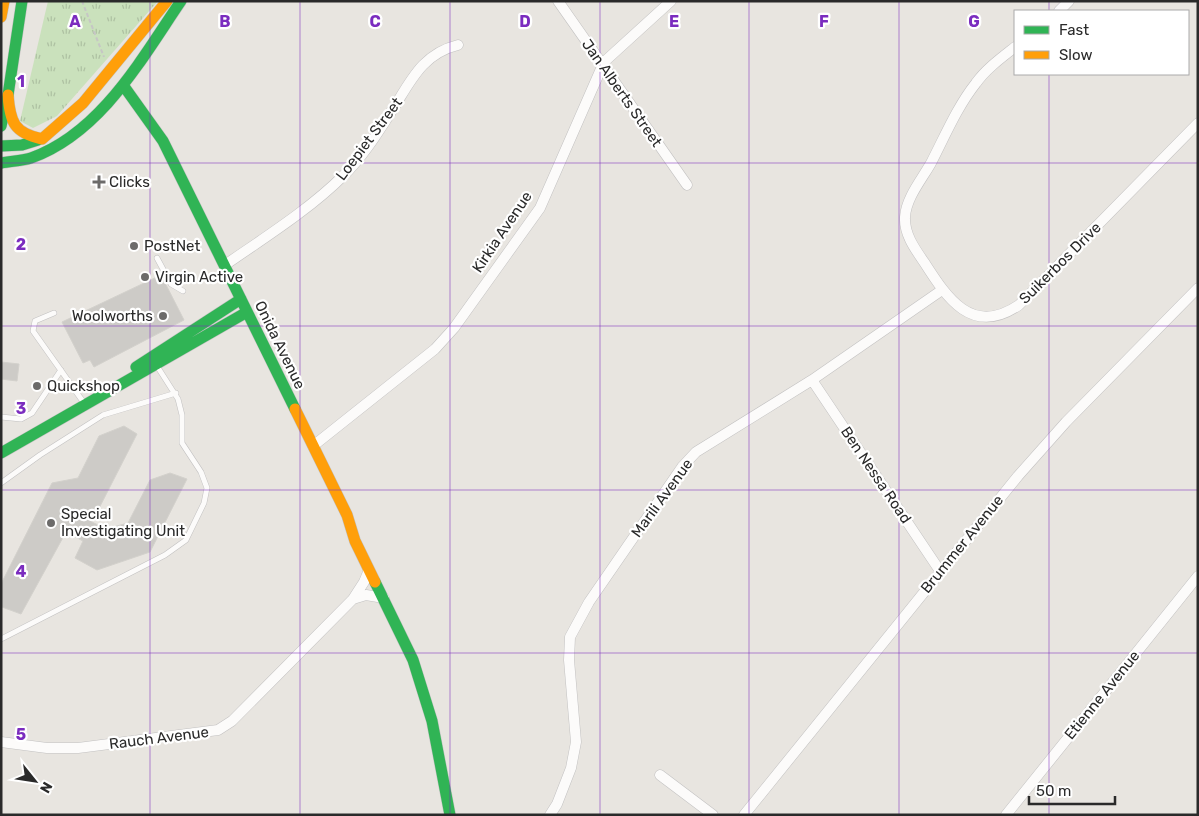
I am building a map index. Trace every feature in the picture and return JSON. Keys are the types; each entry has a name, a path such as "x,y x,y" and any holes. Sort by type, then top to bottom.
{"street":[{"path":"1,17 4,1"},
{"path":"1,126 8,95 22,1"},
{"path":"42,139 70,116 168,1"},
{"path":"1,163 26,160 64,142 123,85 181,1"},
{"name":"Jan Alberts Street","path":"558,1 687,185"},
{"name":"Kirkia Avenue","path":"313,446 430,353 454,328 540,208 602,66 612,53 671,1"},
{"path":"1060,10 1069,1"},
{"name":"Loepiet Street","path":"225,265 326,192 344,176 425,62 437,52 458,45"},
{"name":"Suikerbos Drive","path":"1014,48 983,75 963,101 906,211 905,225 909,238 942,290 959,308 976,316 1000,315 1013,309 1198,123"},
{"path":"1,146 22,145 54,135 70,124 104,91 123,85"},
{"name":"Onida Avenue","path":"123,85 157,130 347,515 364,539 420,655 433,697 435,708 432,721"},
{"path":"8,95 10,113 16,128 26,136 42,139"},
{"name":"Brummer Avenue","path":"744,815 940,571 1045,444 1198,288"},
{"name":"Marili Avenue","path":"550,815 560,798 575,750 577,733 569,648 573,629 589,602 678,472 692,456 812,380 942,290"},
{"path":"1,453 96,398 118,378 154,360 198,333 241,299"},
{"path":"198,333 247,312"},
{"name":"Ben Nessa Road","path":"812,380 940,571"},
{"path":"1,443 24,439"},
{"name":"Onida Avenue","path":"347,515 349,528 413,660 428,714 432,721 450,815"},
{"name":"Rauch Avenue","path":"1,742 47,748 78,748 218,730 232,721 353,599 369,570"},
{"name":"Etienne Avenue","path":"1006,815 1198,576"},
{"path":"353,599 366,595 384,598"},
{"path":"660,775 712,815"}],"lane":[{"path":"157,258 171,284 183,291"},
{"path":"54,313 35,321 33,331 85,404"},
{"path":"1,639 165,556 186,540 204,503 207,488 201,472 182,442 182,415 176,393 154,360"},
{"path":"1,417 21,419 29,416 61,370"},
{"path":"1,483 40,455 103,415 176,393"}],"path":[{"path":"82,1 110,70"}],"green space":[{"path":"48,1 158,1 57,116 33,128 20,121"}],"building":[{"path":"161,275 184,320 94,367 90,360 83,363 62,322"},
{"path":"1,362 19,364 17,381 1,379"},
{"path":"124,426 137,434 92,522 106,529 128,523 150,480 170,473 187,479 150,552 97,570 75,558 83,541 66,532 21,614 2,607 1,584 52,483 78,478 99,436"}],"traffic: fast":[{"path":"1,126 8,95 22,1"},
{"path":"1,163 31,158 56,146 78,131 118,91 181,1"},
{"path":"123,85 163,141 295,409"},
{"path":"1,146 22,145 38,140"},
{"path":"136,367 241,299"},
{"path":"1,453 247,312"},
{"path":"375,582 413,660 432,721 450,815"}],"traffic: slow":[{"path":"1,17 4,1"},
{"path":"8,95 10,112 15,125 19,130 42,139 83,103 167,1"},
{"path":"295,409 347,515 355,541 375,582"}],"place":[{"name":"Clicks","path":"99,182"},
{"name":"PostNet","path":"134,246"},
{"name":"Virgin Active","path":"145,277"},
{"name":"Woolworths","path":"163,316"},
{"name":"Quickshop","path":"37,386"},
{"name":"Special Investigating Unit","path":"51,523"}]}
